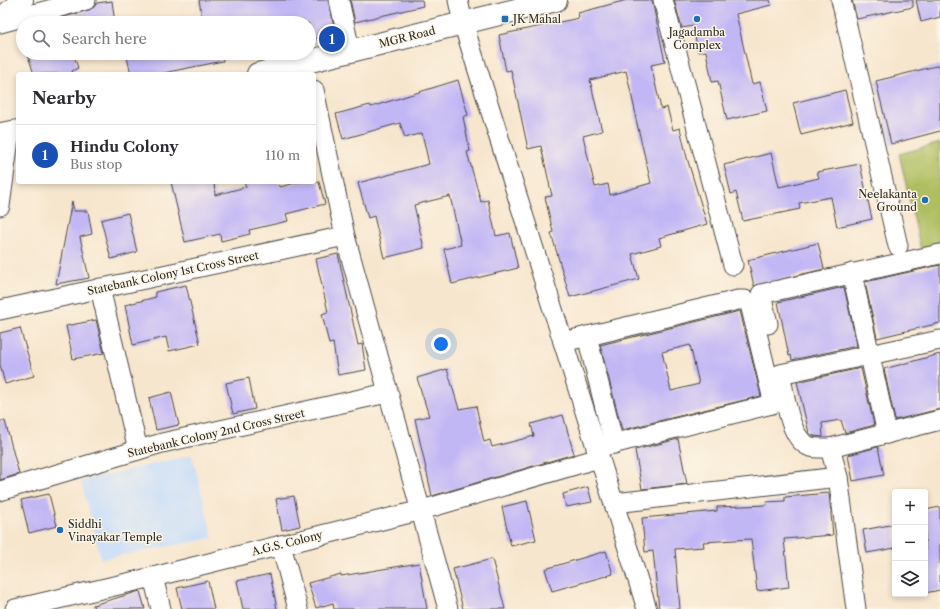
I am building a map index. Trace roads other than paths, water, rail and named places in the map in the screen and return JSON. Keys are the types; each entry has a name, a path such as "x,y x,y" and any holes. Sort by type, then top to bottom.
{"street":[{"path":"0,22 22,0"},
{"path":"23,16 86,0"},
{"path":"339,0 350,50"},
{"path":"458,0 463,23 563,342 603,450"},
{"name":"MGR Road","path":"273,72 309,67 350,50 556,0"},
{"path":"663,0 733,265"},
{"path":"841,0 898,246"},
{"path":"0,22 16,18"},
{"path":"316,99 345,236 387,393 422,510 448,609"},
{"path":"0,206 9,132"},
{"name":"Statebank Colony 1st Cross Street","path":"0,310 345,236"},
{"path":"940,254 761,294 792,425 800,440 815,448 830,448 940,420"},
{"path":"852,273 887,434"},
{"path":"100,288 138,450"},
{"name":"A.G.S. Colony","path":"15,609 153,577 422,510 603,450 772,404 773,400 750,304 745,300 738,300 587,336"},
{"path":"563,342 587,336 603,450 615,503 648,609"},
{"path":"780,374 940,340"},
{"name":"Statebank Colony 2nd Cross Street","path":"0,491 138,450 387,393"},
{"path":"830,448 838,477 856,609"},
{"path":"615,503 838,477"},
{"path":"281,545 298,609"},
{"path":"153,577 161,609"}],"place":[{"name":"JK Mahal","path":"505,19"},
{"name":"Jagadamba Complex","path":"697,19"},
{"name":"Hindu Colony","path":"332,39"},
{"name":"Neelakanta Ground","path":"925,200"},
{"name":"Siddhi Vinayakar Temple","path":"60,530"}]}
